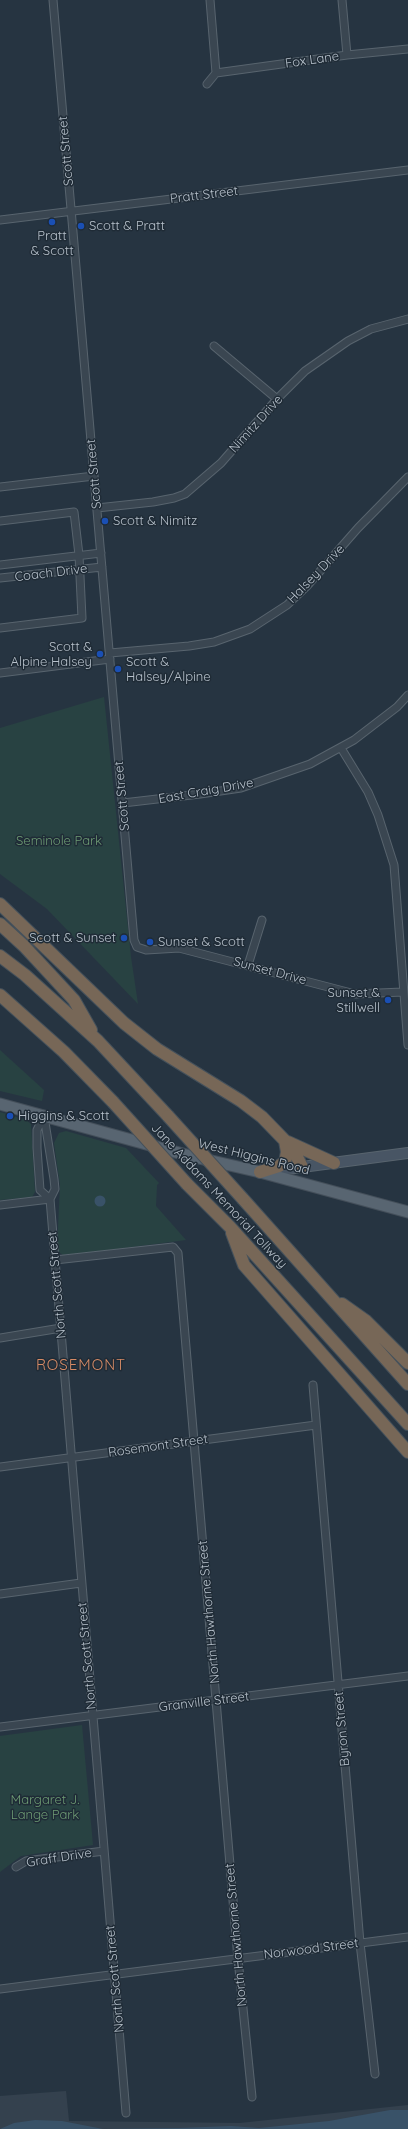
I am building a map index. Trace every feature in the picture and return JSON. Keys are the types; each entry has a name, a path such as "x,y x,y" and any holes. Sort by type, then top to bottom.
{"highway":[{"path":"0,904 13,914 124,1023 170,1058 242,1101 262,1117 293,1149 302,1167"},
{"name":"Jane Addams Memorial Tollway","path":"0,924 24,946 74,1000 98,1041"},
{"name":"Jane Addams Memorial Tollway","path":"0,956 25,975 98,1041 168,1116 408,1384"},
{"name":"Jane Addams Memorial Tollway","path":"0,995 64,1052 113,1102 187,1184 230,1227 408,1424"},
{"path":"285,1141 318,1154 334,1163"},
{"path":"260,1172 280,1166 285,1162 287,1152 285,1141"},
{"path":"230,1227 244,1265 408,1452"},
{"path":"328,1295 366,1321 408,1363"}],"main road":[{"name":"West Higgins Road","path":"0,1104 190,1156 260,1172 408,1212"},
{"path":"260,1172 408,1153"},
{"path":"302,1167 307,1185"}],"street":[{"name":"Scott Street","path":"53,0 134,940 137,947"},
{"path":"207,84 216,73 210,0"},
{"path":"342,0 347,55"},
{"name":"Fox Lane","path":"216,73 347,55 408,50"},
{"name":"Pratt Street","path":"0,220 408,170"},
{"name":"Nimitz Drive","path":"97,508 153,502 174,498 185,494 221,463 277,399 305,371 348,341 371,329 408,319"},
{"path":"214,346 277,399"},
{"path":"0,487 94,476"},
{"name":"Halsey Drive","path":"0,673 214,642 250,629 287,605 302,591 408,477"},
{"path":"0,521 74,512 80,569 82,618 0,628"},
{"name":"Coach Drive","path":"0,566 101,553"},
{"name":"Coach Drive","path":"0,578 102,567"},
{"name":"East Craig Drive","path":"123,803 241,788 310,764 341,748 397,707 408,695"},
{"path":"341,748 368,792 378,815 394,865 408,1045"},
{"path":"248,965 262,920"},
{"name":"Sunset Drive","path":"137,947 146,950 179,948 355,994 403,992"},
{"name":"North Scott Street","path":"44,1116 37,1130 40,1190 50,1199"},
{"name":"North Scott Street","path":"44,1116 55,1189 50,1199 126,2113"},
{"path":"0,1205 50,1199"},
{"name":"North Hawthorne Street","path":"55,1260 173,1247 178,1253 238,1959 252,2097"},
{"path":"0,1338 61,1328"},
{"name":"Byron Street","path":"313,1385 360,1943 375,2074"},
{"name":"Rosemont Street","path":"0,1467 316,1425"},
{"path":"0,1594 81,1583"},
{"name":"Granville Street","path":"0,1727 408,1676"},
{"name":"Graff Drive","path":"16,1867 26,1861 104,1851"},
{"name":"Norwood Street","path":"0,1990 408,1937"}],"shaded area":[{"path":"98,1196 102,1196 104,1197 104,1205 98,1206 95,1203 95,1199"},
{"path":"66,2091 69,2121 240,2123 408,2105 408,2129 0,2129 0,2096"},
{"path":"390,2110 408,2110 408,2129 103,2129 231,2126 259,2128 329,2121"},
{"path":"35,2120 62,2121 103,2129 0,2129 14,2123"}],"green space":[{"name":"Seminole Park","path":"104,697 131,957 138,1004 47,909 0,874 0,728"},
{"path":"0,1050 44,1090 42,1101 0,1091"},
{"path":"0,1112 26,1120 31,1124 35,1192 32,1197 0,1200"},
{"path":"66,1131 126,1148 159,1183 157,1185 156,1206 186,1240 78,1254 63,1255 60,1253 57,1249 60,1185 54,1143 59,1133"},
{"name":"Margaret J. Lange Park","path":"82,1725 93,1845 21,1856 0,1872 0,1736"}],"place":[{"name":"Pratt & Scott","path":"52,222"},
{"name":"Scott & Pratt","path":"81,226"},
{"name":"Scott & Nimitz","path":"105,521"},
{"name":"Scott & Alpine Halsey","path":"100,654"},
{"name":"Scott & Halsey/Alpine","path":"118,669"},
{"name":"Scott & Sunset","path":"124,938"},
{"name":"Sunset & Scott","path":"150,942"},
{"name":"Sunset & Stillwell","path":"388,1000"},
{"name":"Higgins & Scott","path":"10,1116"}],"district":[{"name":"ROSEMONT","path":"81,1365"}]}
